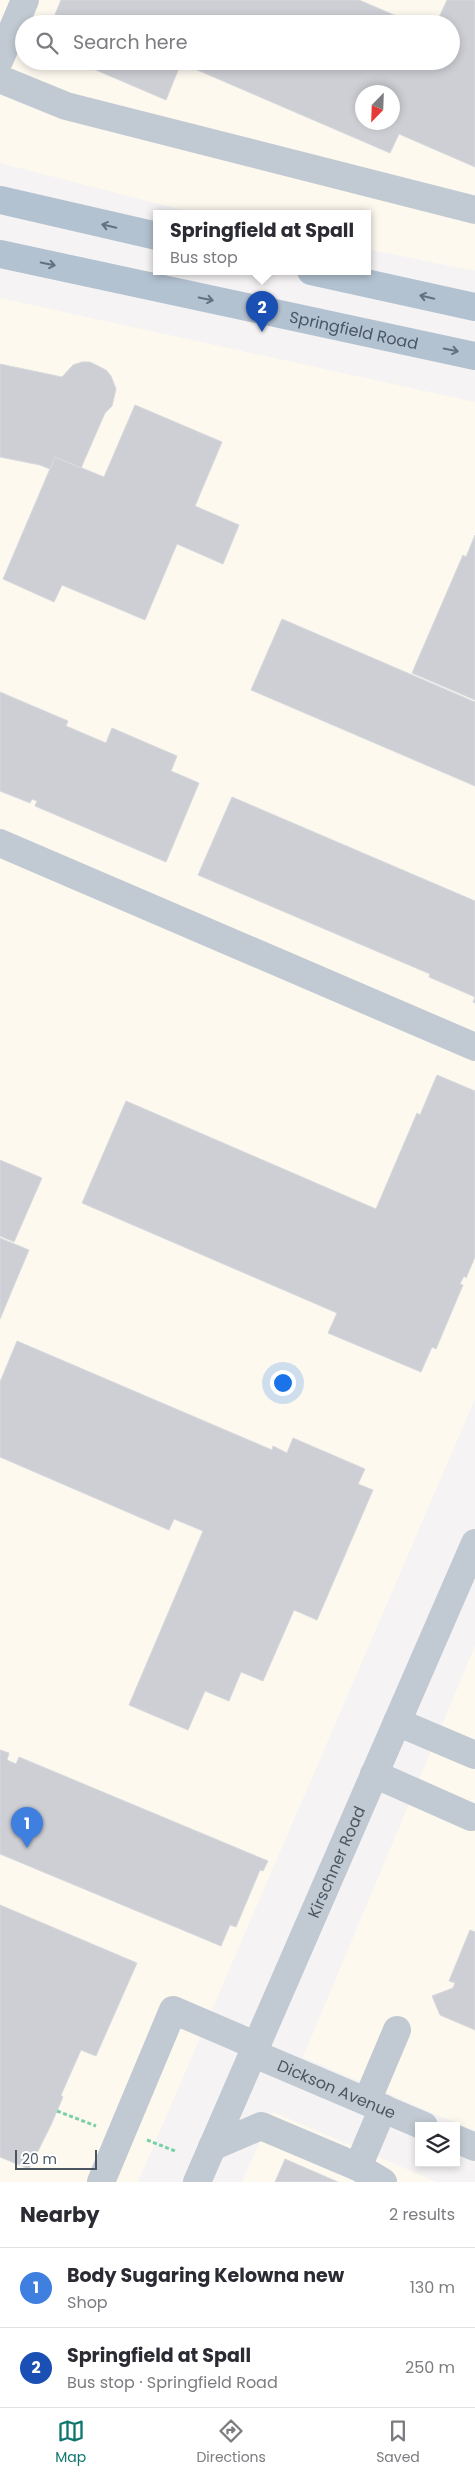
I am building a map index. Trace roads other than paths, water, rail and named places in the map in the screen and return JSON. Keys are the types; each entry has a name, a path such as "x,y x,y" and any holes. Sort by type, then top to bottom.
{"main road":[{"path":"0,200 153,235"},
{"name":"Springfield Road","path":"0,254 475,356"},
{"path":"329,275 475,307"}],"street":[{"path":"19,15 25,0"},
{"path":"0,59 15,24"},
{"path":"0,79 66,106 475,210"},
{"path":"0,843 475,1047"},
{"name":"Kirschner Road","path":"197,2182 253,2049 475,1543"},
{"path":"397,1722 475,1756"},
{"path":"374,1774 471,1817"},
{"name":"Dickson Avenue","path":"101,2182 173,2010 253,2049 415,2122"},
{"path":"358,2167 397,2030"},
{"path":"212,2147 261,2126 358,2167 384,2182"},
{"path":"460,2141 475,2147"}],"place":[{"name":"Springfield at Spall","path":"262,332"},
{"name":"Body Sugaring Kelowna new","path":"27,1848"}]}
